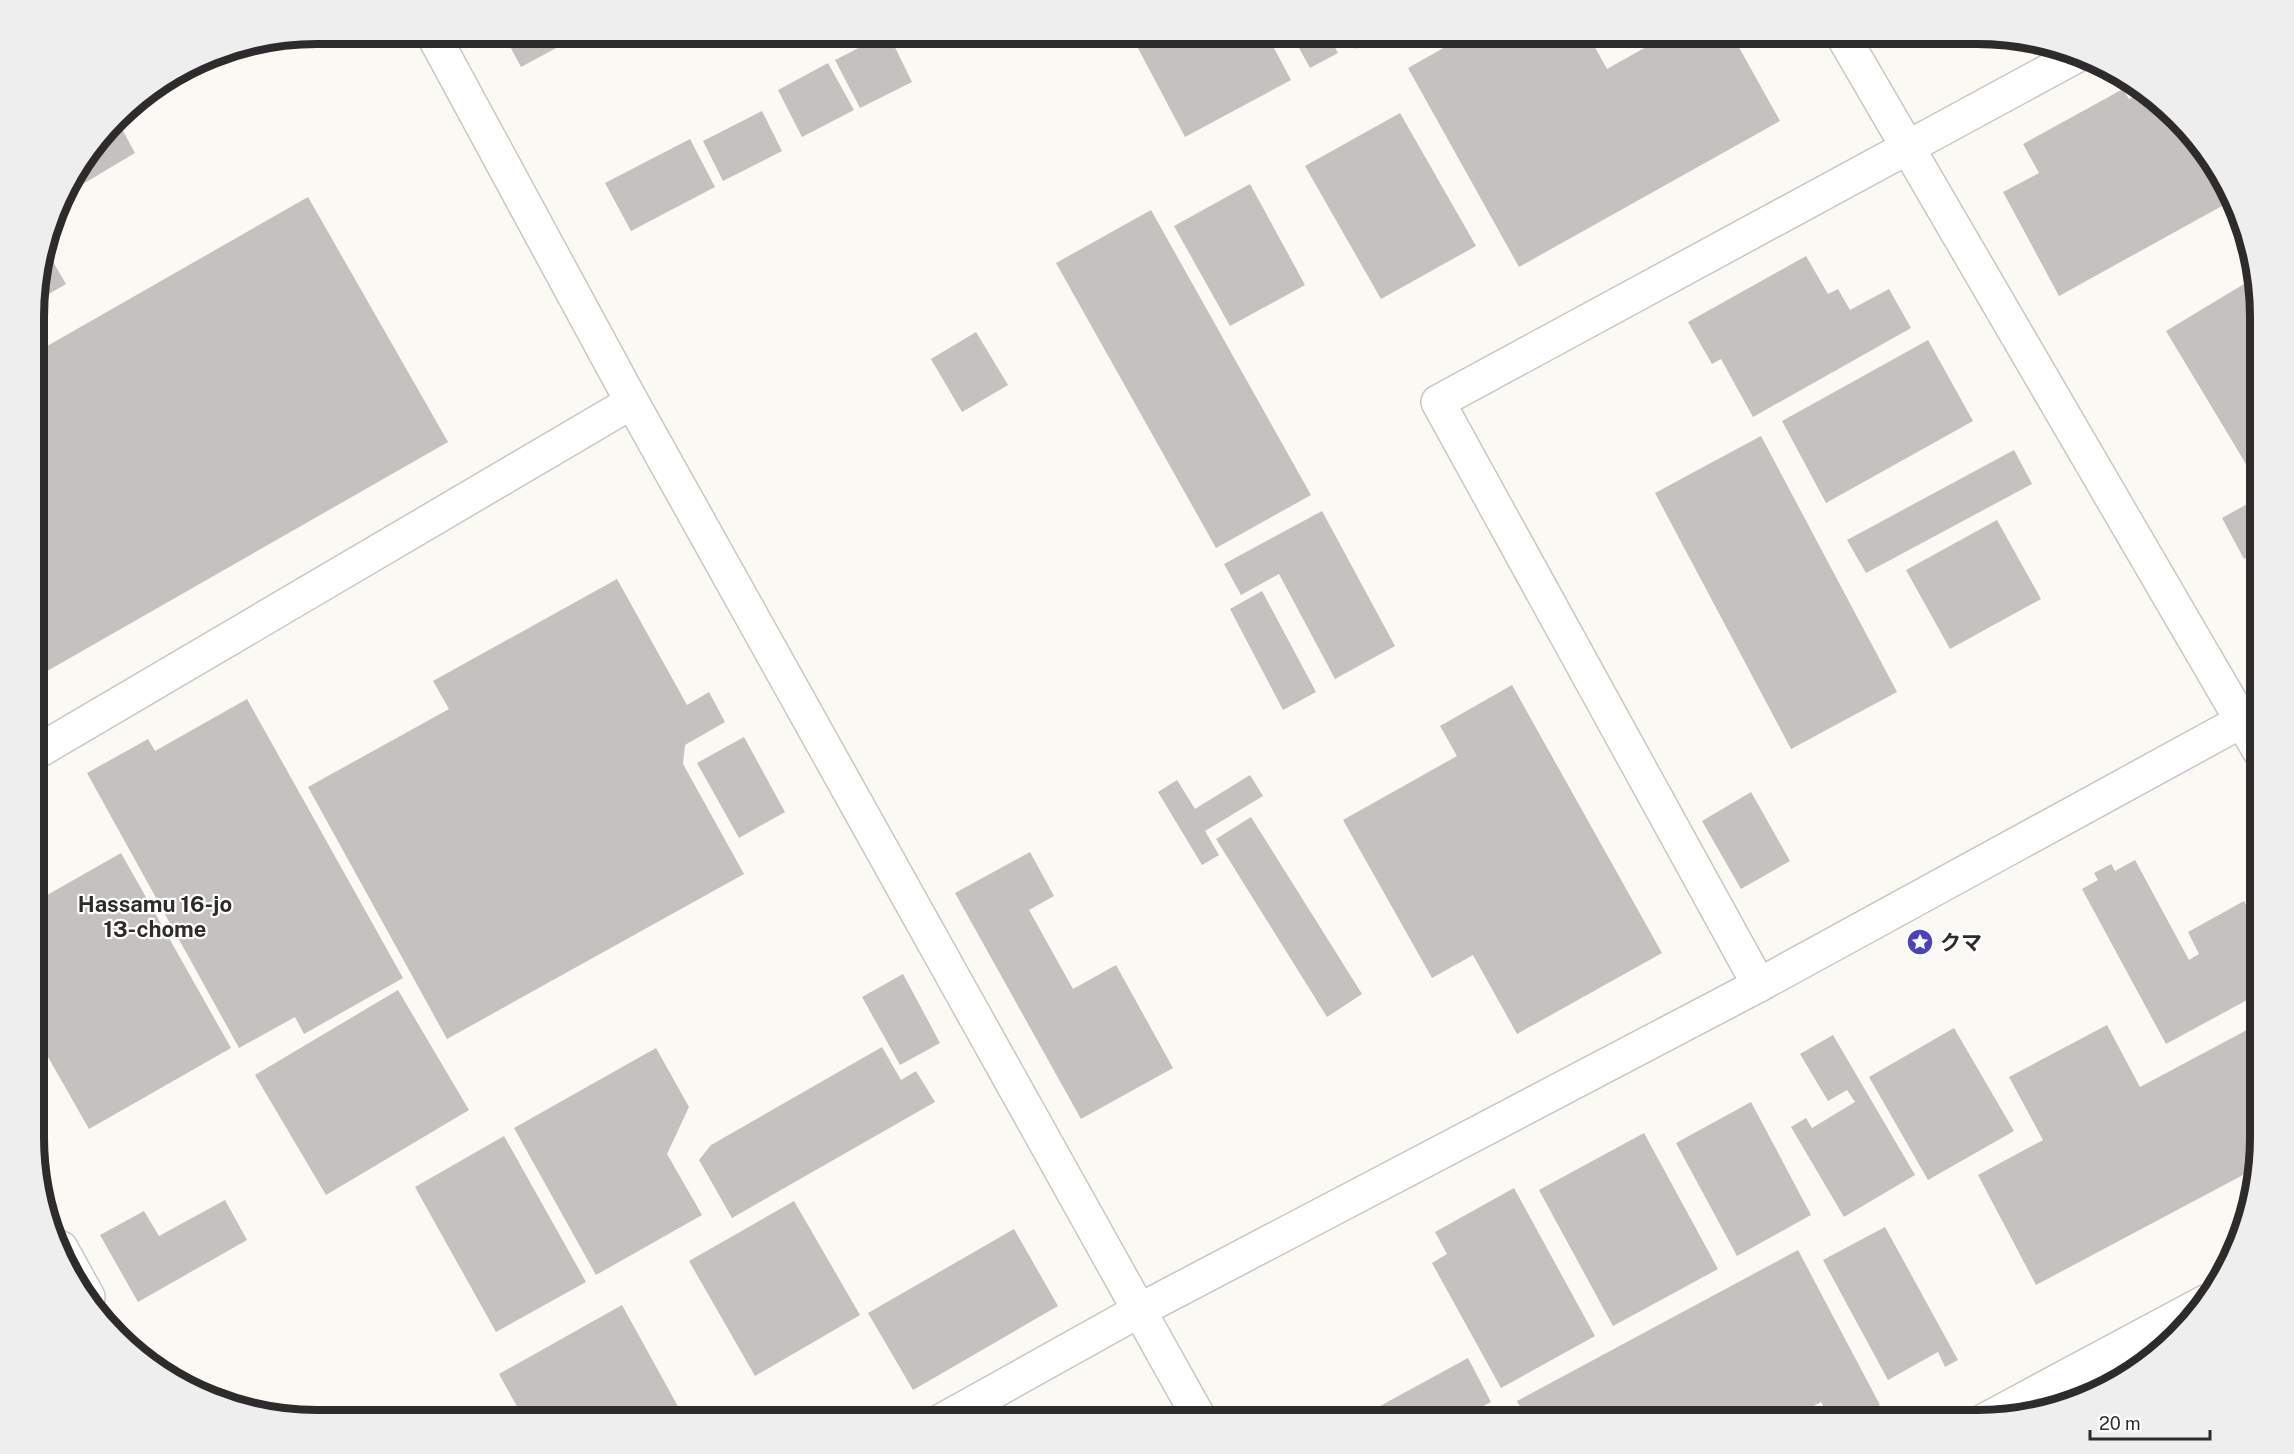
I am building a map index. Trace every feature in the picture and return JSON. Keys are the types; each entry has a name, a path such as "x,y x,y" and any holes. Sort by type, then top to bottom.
{"street":[{"path":"438,44 632,402 1195,1410"},
{"path":"1848,44 2250,715"},
{"path":"1759,985 1438,402 2070,60"},
{"path":"44,748 632,402"},
{"path":"961,1410 1140,1310 1759,985 2250,718"},
{"path":"2006,1409 2188,1311"}],"building":[{"path":"509,44 564,44 521,67"},
{"path":"866,44 893,44 912,82 860,108 835,60"},
{"path":"1136,44 1272,44 1291,80 1185,137"},
{"path":"1297,44 1333,44 1338,53 1310,68"},
{"path":"1353,44 1365,44 1356,49"},
{"path":"1451,44 1593,44 1607,69 1651,44 1737,44 1780,121 1519,267 1408,68"},
{"path":"828,63 854,110 802,137 778,90"},
{"path":"2123,89 2129,99 2136,95 2144,100 2183,137 2214,180 2226,204 2059,296 2003,192 2039,173 2023,144"},
{"path":"762,111 782,151 723,181 703,141"},
{"path":"1400,113 1476,246 1381,299 1305,166"},
{"path":"121,127 135,153 76,188 100,150"},
{"path":"690,139 715,187 631,231 605,183"},
{"path":"1250,184 1305,285 1230,326 1174,226"},
{"path":"308,197 448,442 44,673 44,348"},
{"path":"1151,210 1311,495 1216,548 1056,263"},
{"path":"1806,256 1828,294 1838,289 1850,310 1889,289 1911,328 1753,417 1721,359 1712,364 1688,322"},
{"path":"50,257 66,284 44,297"},
{"path":"2248,282 2250,471 2166,331"},
{"path":"976,332 1008,385 962,412 931,359"},
{"path":"1928,340 1973,421 1826,503 1782,421"},
{"path":"1761,436 1897,692 1791,749 1655,493"},
{"path":"2014,450 2032,484 1866,573 1847,540"},
{"path":"2250,503 2250,556 2244,559 2222,518"},
{"path":"1322,511 1395,646 1335,679 1279,574 1241,595 1224,564"},
{"path":"1997,520 2041,599 1950,649 1906,570"},
{"path":"617,579 687,705 709,692 725,722 685,745 683,764 744,874 447,1039 308,787 449,709 433,681"},
{"path":"1262,591 1316,692 1283,710 1230,609"},
{"path":"1512,685 1662,953 1517,1034 1473,955 1432,978 1343,820 1457,756 1440,726"},
{"path":"247,699 403,978 304,1034 295,1017 239,1048 87,773 148,739 155,751"},
{"path":"744,737 785,812 739,838 697,763"},
{"path":"1250,775 1263,796 1205,831 1219,855 1202,865 1158,792 1177,780 1195,809"},
{"path":"1751,792 1790,861 1741,889 1702,821"},
{"path":"1251,817 1362,994 1327,1017 1216,839"},
{"path":"1030,852 1054,896 1029,910 1073,989 1116,965 1173,1068 1081,1119 955,893"},
{"path":"121,853 231,1048 89,1129 44,1050 44,897"},
{"path":"2135,860 2189,960 2199,954 2188,932 2244,901 2250,913 2250,998 2166,1044 2082,889 2098,880 2094,873 2111,864 2115,871"},
{"path":"903,974 940,1043 900,1065 862,997"},
{"path":"398,990 469,1110 326,1195 255,1075"},
{"path":"2107,1025 2140,1087 2250,1028 2248,1172 2036,1285 1978,1175 2043,1140 2009,1077"},
{"path":"1954,1028 2014,1131 1928,1180 1869,1077"},
{"path":"1833,1035 1915,1175 1844,1217 1791,1127 1806,1118 1812,1128 1855,1102 1847,1090 1828,1101 1800,1054"},
{"path":"882,1047 901,1080 916,1071 935,1102 732,1218 699,1160 711,1145"},
{"path":"656,1048 689,1107 667,1154 702,1215 596,1275 514,1128"},
{"path":"1751,1102 1811,1215 1737,1256 1676,1143"},
{"path":"1644,1133 1718,1269 1613,1326 1539,1190"},
{"path":"504,1136 586,1282 496,1332 415,1187"},
{"path":"1514,1188 1595,1336 1501,1388 1432,1263 1447,1254 1435,1232"},
{"path":"225,1200 247,1240 138,1302 100,1235 144,1211 159,1236"},
{"path":"794,1201 860,1315 755,1376 689,1261"},
{"path":"1885,1227 1958,1360 1945,1367 1938,1352 1888,1380 1823,1260"},
{"path":"1014,1229 1058,1306 913,1390 868,1313"},
{"path":"1798,1250 1880,1405 1871,1410 1825,1410 1821,1402 1806,1410 1522,1410 1517,1401"},
{"path":"622,1305 680,1410 519,1410 499,1374"},
{"path":"1468,1358 1491,1402 1476,1410 1382,1410 1380,1406"}],"place":[{"name":"クマ","path":"1920,942"}],"district":[{"name":"Hassamu 16-jo 13-chome","path":"155,916"}]}
